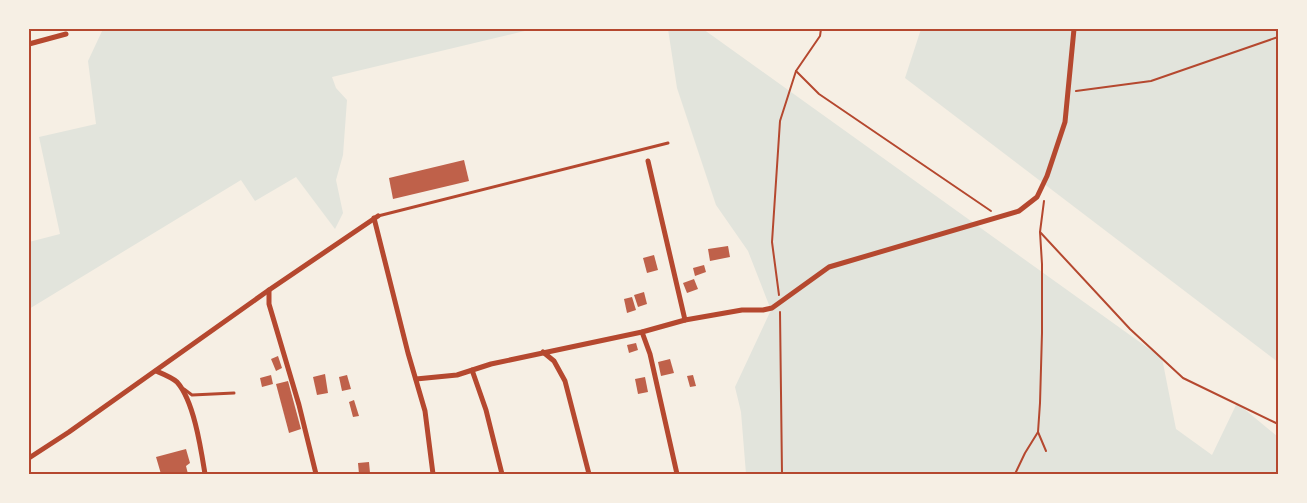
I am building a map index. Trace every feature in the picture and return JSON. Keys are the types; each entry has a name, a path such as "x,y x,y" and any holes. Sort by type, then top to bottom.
{"street":[{"path":"416,378 457,375 491,364 642,332 685,320 742,310 772,308 829,267 1019,211 1037,197 1047,176 1065,122 1074,29"},
{"path":"29,44 66,34"},
{"path":"648,161 685,320"},
{"path":"29,458 376,217 408,353 425,411 433,474"},
{"path":"269,290 269,304 299,405 316,474"},
{"path":"642,332 650,354 677,474"},
{"path":"543,352 554,361 564,381 589,474"},
{"path":"472,370 486,410 502,474"},
{"path":"156,371 170,377 180,387 186,397 193,417 205,474"}],"lane":[{"path":"376,217 668,143"},
{"path":"180,387 192,395 234,393"}],"path":[{"path":"782,474 779,302 772,242 780,120 796,71 820,36 821,29"},
{"path":"1068,92 1151,81 1278,37"},
{"path":"796,71 819,94 1000,217"},
{"path":"1044,195 1040,232 1042,333 1038,432 1046,451"},
{"path":"1040,232 1130,329 1182,378 1278,424"},
{"path":"1016,474 1025,453 1038,432"}],"shaded area":[{"path":"103,29 533,29 332,77 336,88 347,100 343,155 336,180 343,213 335,229 296,177 255,201 241,180 29,309 29,242 60,234 39,137 96,124 88,61"},
{"path":"668,29 703,29 1162,358 1176,429 1212,455 1237,403 1278,437 1278,474 746,474 741,412 735,387 771,310 748,251 716,205 677,88"},
{"path":"921,29 1278,29 1278,362 905,78"}],"building":[{"path":"464,160 469,181 393,199 389,178"},
{"path":"728,246 730,257 710,261 708,249"},
{"path":"654,255 658,270 647,273 643,258"},
{"path":"704,265 706,272 695,276 693,268"},
{"path":"694,279 698,289 687,293 683,283"},
{"path":"644,292 647,304 638,307 634,295"},
{"path":"632,297 636,310 627,313 624,299"},
{"path":"636,343 638,350 629,353 627,345"},
{"path":"278,356 282,368 276,371 271,359"},
{"path":"670,359 674,373 661,376 658,362"},
{"path":"325,374 328,393 317,395 313,377"},
{"path":"271,375 273,384 262,387 260,378"},
{"path":"347,375 351,389 342,391 339,377"},
{"path":"693,375 696,386 690,387 687,376"},
{"path":"645,377 648,392 638,394 635,379"},
{"path":"288,381 301,429 289,433 276,384"},
{"path":"354,400 359,416 353,417 349,402"},
{"path":"186,449 190,463 186,466 188,474 161,474 156,457"},
{"path":"369,462 370,473 359,474 358,463"}]}
